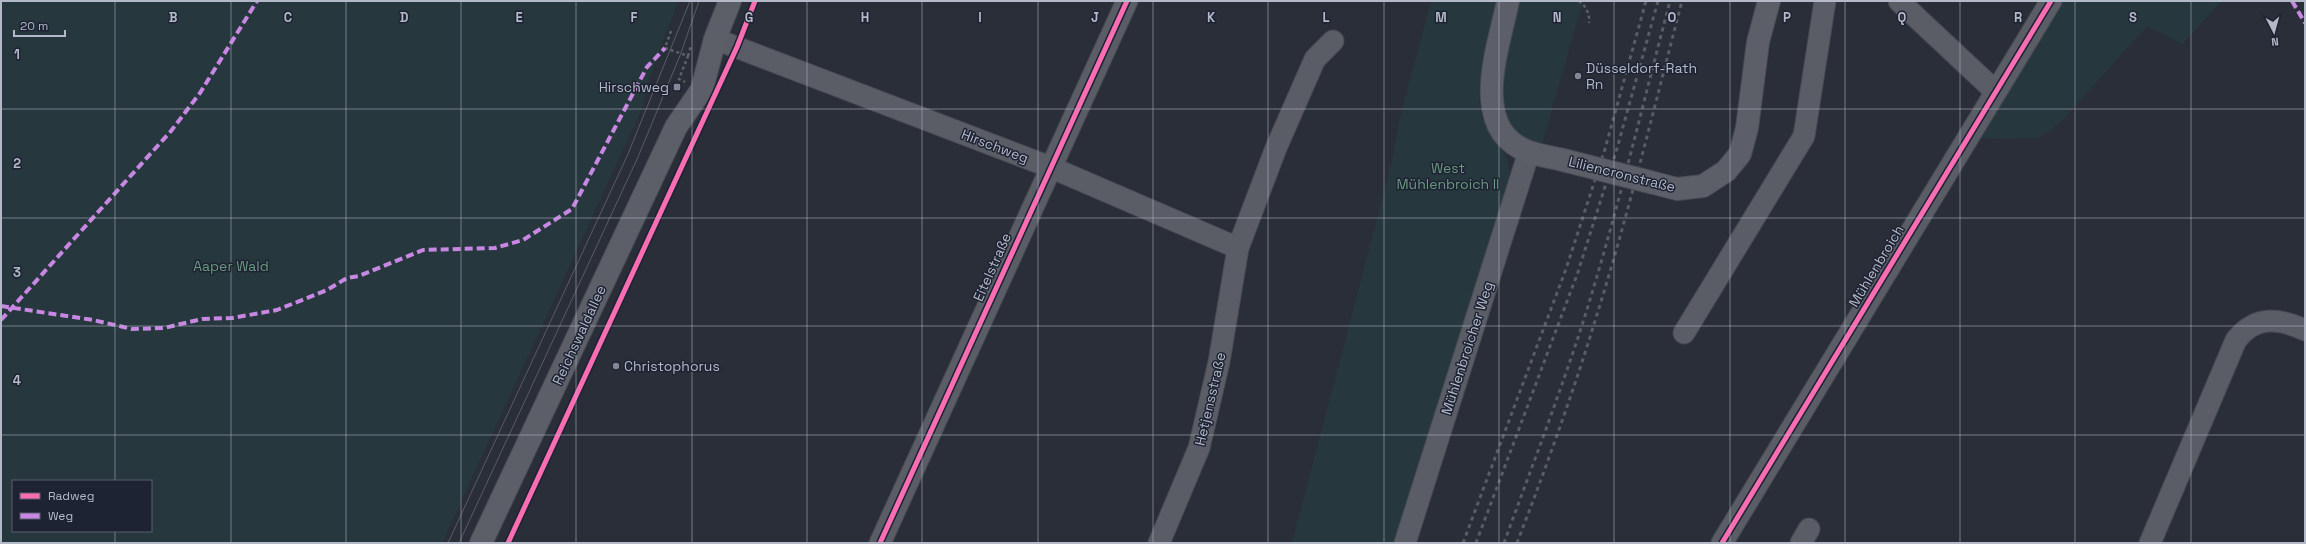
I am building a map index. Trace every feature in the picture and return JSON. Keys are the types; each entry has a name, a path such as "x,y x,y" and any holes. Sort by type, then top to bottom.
{"main road":[{"name":"Reichswaldallee","path":"481,543 676,128 685,89 715,39 730,1"},
{"name":"Liliencronstraße","path":"1508,1 1490,87 1492,107 1501,129 1512,141 1529,152 1677,189 1704,186 1726,171 1740,154 1747,128 1758,42 1768,1"}],"street":[{"name":"Eitelstraße","path":"880,543 1050,167 1127,1"},
{"path":"1684,334 1804,136 1825,1"},
{"path":"1899,1 1995,91"},
{"name":"Mühlenbroich","path":"1722,543 2051,1"},
{"name":"Hirschweg","path":"715,39 1050,167"},
{"name":"Hetjensstraße","path":"1159,543 1199,448 1219,362 1238,248 1276,148 1315,59 1333,41"},
{"name":"Mühlenbroicher Weg","path":"1405,543 1529,152"},
{"path":"1050,167 1238,248"},
{"path":"2150,543 2236,340 2245,328 2256,322 2269,321 2289,323 2305,330"}],"path":[{"path":"1579,1 1587,10 1590,17 1589,23"},
{"path":"665,48 671,31"}],"green space":[{"name":"Aaper Wald","path":"1,1 678,1 651,75 641,111 442,543 1,543"},
{"name":"West Mühlenbroich II","path":"1431,1 1497,1 1481,74 1479,102 1484,123 1507,160 1509,177 1395,543 1292,543 1392,162 1399,121"},
{"path":"1518,1 1583,1 1541,148 1528,140 1510,124 1501,104 1502,81 1506,53"},
{"path":"2057,1 2222,1 2182,44 2147,26 2060,123 2039,138 1971,139"}],"tram line":[{"path":"448,543 628,154 690,1"},
{"path":"459,543 638,157 681,53 699,1"}],"railway":[{"path":"1463,543 1566,269 1605,149 1646,1"},
{"path":"1476,543 1578,272 1616,152 1658,1"},
{"path":"1504,543 1575,347 1596,280 1670,1"},
{"path":"1517,543 1568,405 1619,242 1682,1"}],"marked path":[{"path":"1,320 171,131 200,93 257,1"},
{"path":"2292,1 2305,23"},
{"path":"1,306 93,320 132,329 164,328 202,319 232,318 277,310 327,290 347,278 359,276 423,250 495,248 523,240 572,209 647,67 665,48"}],"cycle path":[{"path":"508,543 737,47 755,1"},
{"path":"880,543 1127,1"},
{"path":"1722,543 2051,1"}],"place":[{"name":"Düsseldorf-Rath Rn","path":"1578,76"},
{"name":"Hirschweg","path":"677,87"},
{"name":"Christophorus","path":"616,366"}]}
